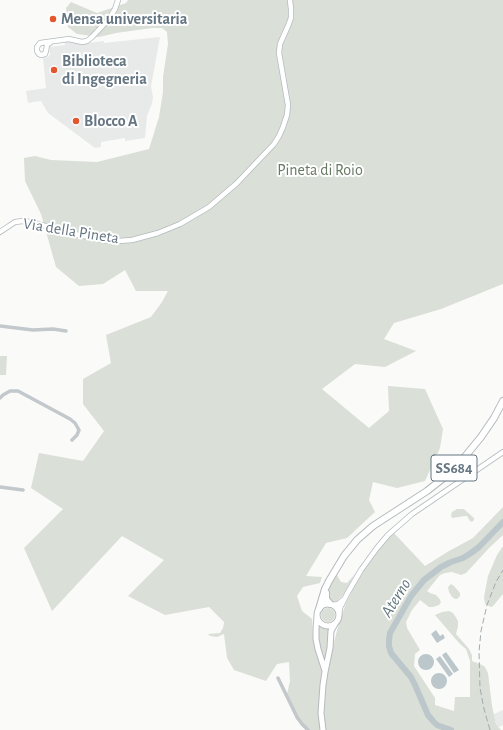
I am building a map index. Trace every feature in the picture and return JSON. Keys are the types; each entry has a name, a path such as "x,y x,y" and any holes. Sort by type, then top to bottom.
{"highway":[{"name":"SS684","path":"318,611 325,589 334,571 349,550 365,533 427,491 459,464 486,431 503,401"},
{"name":"SS684","path":"331,605 326,600 326,594 334,571"}],"main road":[{"path":"51,42 46,48 45,54 41,55 38,52 37,45 40,43 72,39 82,42 87,41 109,19 118,0"},
{"name":"Via della Pineta","path":"0,232 4,228 16,222 23,221 103,240 132,240 158,233 180,224 209,207 237,183 274,144 283,127 287,115 288,105 279,53 280,44 290,18 290,0"},
{"path":"42,43 45,44 46,48"},
{"path":"323,730 321,704 330,648 331,631 338,620 339,610 345,597 361,570 382,541 397,527 436,497 503,452"},
{"path":"325,672 316,639 318,611 324,605 340,603 345,597"},
{"path":"331,605 337,609 339,615"},
{"path":"318,611 318,620 322,624 329,626 335,624"}],"street":[{"path":"0,326 33,330 53,329 66,331"},
{"path":"0,398 10,391 18,391 70,418 79,430 77,435 72,440"},
{"path":"0,487 23,490"},
{"path":"278,678 294,711 302,724 308,730"}],"shaded area":[{"path":"160,37 151,86 153,97 152,104 147,116 145,138 125,141 125,138 101,142 101,147 95,148 48,113 41,101 28,103 26,91 46,88 43,58 49,56 49,47 65,45 65,42 70,41 79,44 104,41 104,43"},
{"path":"436,630 440,636 443,634 445,638 437,643 431,634"},
{"path":"446,652 459,670 454,673 442,655"},
{"path":"426,654 433,659 434,662 429,669 426,670 419,665 418,662 423,655"},
{"path":"440,656 453,674 449,677 436,659"},
{"path":"439,673 445,675 447,681 445,687 439,689 433,687 431,681 433,675"},
{"path":"503,710 503,725 499,727 496,724 494,714"}],"green space":[{"name":"Pineta di Roio","path":"128,0 503,0 503,284 441,309 394,323 384,339 416,351 385,367 355,364 322,389 369,428 389,411 388,386 425,389 443,429 440,448 425,481 397,488 373,482 369,500 375,512 347,538 326,543 306,576 322,577 320,583 303,587 297,596 302,611 312,619 313,641 323,672 319,704 320,730 306,730 296,719 287,694 290,681 289,662 277,664 266,681 234,670 227,658 224,634 217,637 210,636 208,634 220,633 224,623 209,607 165,615 128,596 164,560 122,536 52,611 24,548 63,509 31,488 39,453 83,461 104,431 83,404 83,379 111,363 106,335 151,317 168,291 136,291 125,270 103,284 79,286 56,267 41,214 25,181 24,158 35,156 51,160 97,162 149,149 159,117 163,92 163,77 168,44 167,32 162,28 152,28 99,37 77,34 68,27 66,8 71,2 97,13 126,3"},
{"path":"0,356 7,356 6,375 0,375"},
{"path":"503,507 503,535 466,573 461,575 452,572 440,575 427,591 439,598 441,602 439,605 429,607 420,600 412,610 406,622 407,628 420,650 415,654 414,666 435,698 435,705 454,711 455,697 470,697 470,661 466,649 435,615 449,611 453,613 458,621 456,634 469,649 472,655 472,661 485,667 488,673 496,724 501,730 325,730 323,713 325,686 331,653 340,620 346,603 357,581 379,548 393,532 425,566 473,538"},
{"path":"457,509 464,509 474,518 474,520 472,522 470,521 467,516 452,518 452,512"},
{"path":"503,546 503,594 491,607 485,604 484,597 488,576 497,555"},
{"path":"341,566 337,575 341,582 347,583 355,574 343,595 337,601 333,602 329,599 328,592 331,581 338,568"},
{"path":"451,584 460,593 460,596 457,599 452,597 449,592 448,587"},
{"path":"328,608 333,610 335,615 333,620 328,622 323,620 321,615 323,610"},
{"path":"319,623 323,626 329,627 329,646 325,668 318,638"}],"waterway":[{"name":"Aterno","path":"451,730 437,725 428,715 411,677 391,653 389,646 390,633 411,596 424,580 441,567 471,553 479,547 503,522"}],"railway":[{"path":"490,730 480,688 479,652 481,631 487,605 496,582 503,570"}],"place":[{"name":"Mensa universitaria","path":"53,19"},
{"name":"Biblioteca di Ingegneria","path":"54,70"},
{"name":"Blocco A","path":"76,121"}]}
